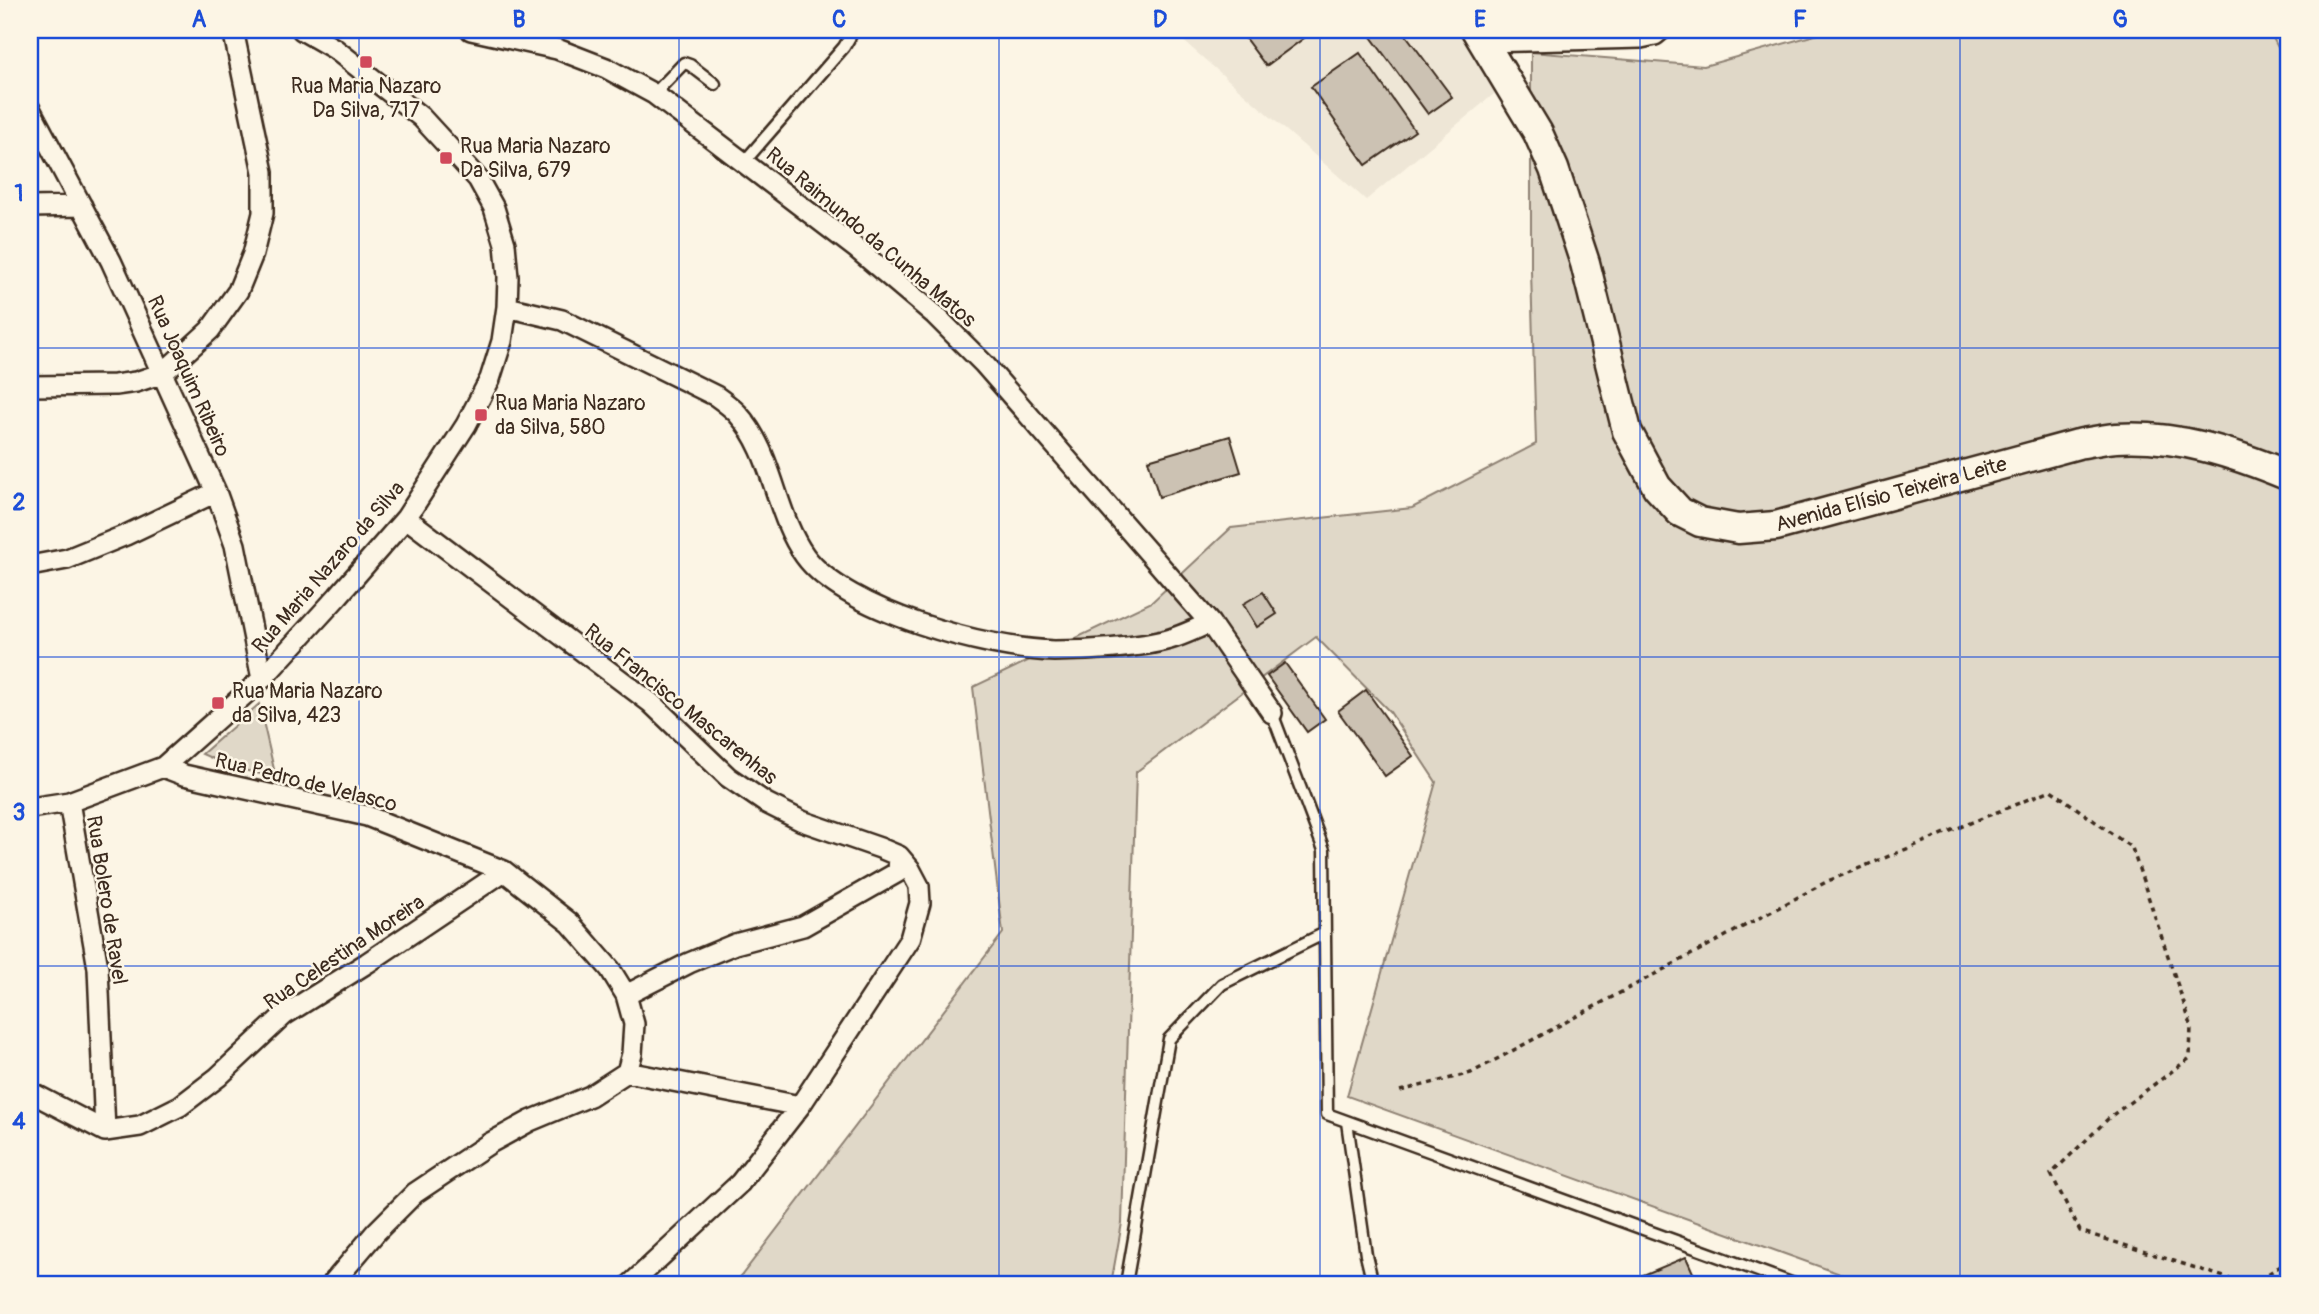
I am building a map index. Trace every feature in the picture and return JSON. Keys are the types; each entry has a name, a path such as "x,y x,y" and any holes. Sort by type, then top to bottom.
{"main road":[{"name":"Avenida Elísio Teixeira Leite","path":"1480,36 1538,133 1554,169 1585,263 1627,431 1663,495 1680,512 1700,523 1738,529 1776,526 2078,444 2116,438 2198,444 2289,476"}],"street":[{"path":"30,386 115,385 136,382 163,373 210,330 237,291 253,254 263,213 263,172 233,30"},
{"name":"Rua Maria Nazaro da Silva","path":"30,807 69,802 163,767 262,678 406,518 466,425 490,379 502,341 508,277 505,244 494,208 478,179 421,117 335,49 302,30"},
{"name":"Rua Maria Nazaro da Silva","path":"324,30 335,49"},
{"name":"Rua Raimundo da Cunha Matos","path":"471,30 557,49 606,68 654,94 857,249 934,314 984,364 1210,623 1272,713"},
{"path":"1480,36 1641,38 1661,30"},
{"name":"Rua Joaquim Ribeiro","path":"30,109 111,261 216,492 235,545 262,678"},
{"path":"30,207 82,206"},
{"path":"507,307 562,320 716,396 737,412 756,441 793,537 807,559 826,578 855,596 911,621 1002,644 1053,651 1143,644 1170,639 1210,623"},
{"path":"30,566 67,559 126,535 216,492"},
{"name":"Rua Francisco Mascarenhas","path":"406,518 651,702 728,777 765,803 802,821 880,848 904,863"},
{"name":"Rua Pedro de Velasco","path":"163,767 184,775 367,816 504,871 570,923 610,969 626,995 634,1024 632,1054 627,1072"},
{"name":"Rua Bolero de Ravel","path":"69,802 98,968 104,1131"},
{"path":"626,995 689,963 735,944 803,926 898,872 904,863 919,886 920,903 910,939 800,1105 740,1183 631,1284"},
{"name":"Rua Celestina Moreira","path":"104,1131 140,1126 180,1106 218,1077 284,1015 504,871"},
{"path":"332,1284 376,1232 415,1193 490,1143 530,1121 590,1096 627,1072 800,1105"},
{"path":"30,1092 104,1131"}],"lane":[{"path":"744,162 844,47 852,35 852,30"},
{"path":"654,94 684,63 715,84"},
{"path":"1272,713 1324,850 1326,1114 1794,1284"},
{"path":"1125,1284 1169,1039 1222,984 1325,933"},
{"path":"1346,1122 1366,1255 1373,1284"}],"path":[{"path":"1400,1091 1471,1073 1828,881 2051,790 2132,849 2191,1025 2190,1058 2110,1116 2051,1174 2080,1231 2249,1284 2289,1261"}],"shaded area":[{"path":"1171,30 1461,30 1500,89 1366,200"},
{"path":"1833,30 2269,30 2289,69 2289,1284 1868,1284 1347,1096 1436,782 1390,712 1316,637 1136,772 1122,1223 1111,1284 735,1284 1003,933 973,687 1152,602 1231,528 1412,508 1536,444 1531,271 1531,52 1704,66"},
{"path":"259,704 276,778 232,767 202,754"}],"building":[{"path":"1239,30 1315,30 1266,66"},
{"path":"1366,30 1412,30 1406,35 1452,97 1428,114"},
{"path":"1360,53 1415,131 1366,165 1311,87"},
{"path":"1230,436 1241,472 1159,497 1148,460"},
{"path":"1263,592 1277,614 1257,627 1243,604"},
{"path":"1285,663 1325,719 1307,732 1267,676"},
{"path":"1366,690 1413,756 1385,776 1338,711"},
{"path":"1686,1257 1698,1284 1622,1284"}],"place":[{"name":"Rua Maria Nazaro Da Silva, 717","path":"366,62"},
{"name":"Rua Maria Nazaro Da Silva, 679","path":"446,158"},
{"name":"Rua Maria Nazaro da Silva, 580","path":"481,415"},
{"name":"Rua Maria Nazaro da Silva, 423","path":"218,703"}]}
